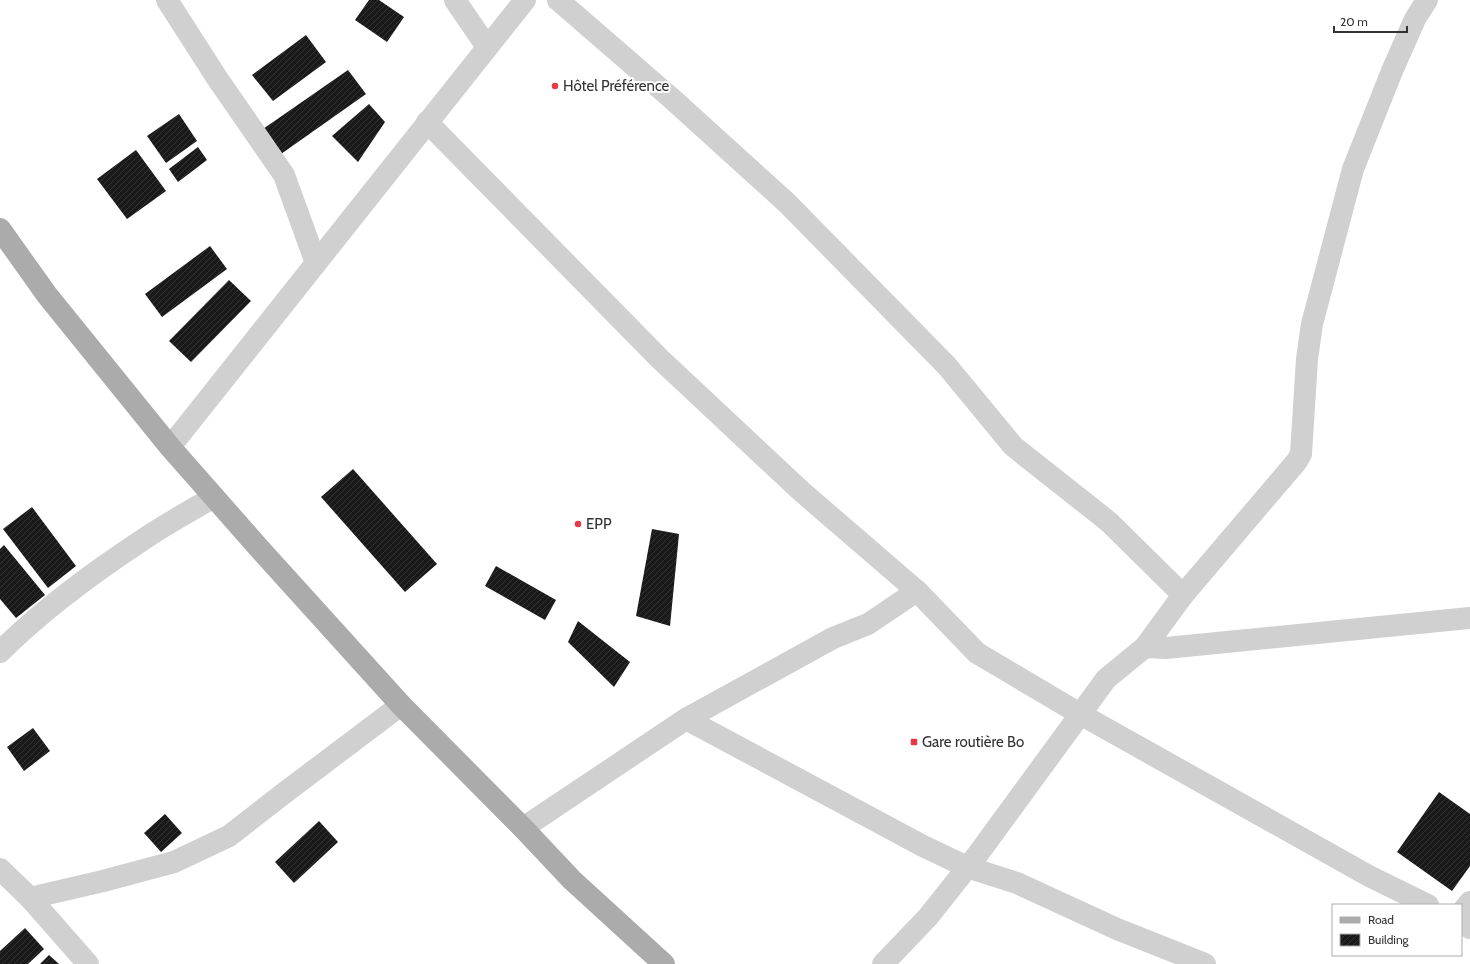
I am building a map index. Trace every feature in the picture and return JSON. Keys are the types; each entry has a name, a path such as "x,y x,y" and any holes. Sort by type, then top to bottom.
{"main road":[{"path":"0,229 47,295 170,447 401,705 523,828 572,880 664,964"}],"street":[{"path":"167,0 217,78 284,174 316,262"},
{"path":"455,0 487,47"},
{"path":"170,447 525,0"},
{"path":"558,0 664,92 787,203 947,366 1013,446 1109,522 1183,595"},
{"path":"883,964 928,917 967,867 1106,679 1145,647 1183,595 1298,461 1301,454 1307,359 1312,324 1353,169 1412,25 1427,0"},
{"path":"427,122 660,359 801,490 917,591 977,653 1080,714 1369,876 1426,904"},
{"path":"0,652 19,633 72,589 142,540 214,497"},
{"path":"523,828 686,719 833,638 868,624 917,591"},
{"path":"1145,647 1166,648 1470,618"},
{"path":"30,898 103,881 174,862 229,836 401,705"},
{"path":"686,719 923,846 967,867 1017,883 1117,929 1205,964"},
{"path":"0,869 30,898 88,964"},
{"path":"1462,912 1470,902"}],"building":[{"path":"369,0 379,0 404,17 387,42 355,20"},
{"path":"306,35 326,62 273,101 252,75"},
{"path":"348,70 366,94 281,154 263,129"},
{"path":"369,104 385,122 358,162 332,136"},
{"path":"179,114 197,141 166,163 147,136"},
{"path":"198,147 207,160 178,182 169,169"},
{"path":"136,150 166,191 127,219 97,179"},
{"path":"210,246 227,269 162,317 145,294"},
{"path":"229,280 251,301 191,362 169,341"},
{"path":"353,469 437,564 405,592 321,497"},
{"path":"32,507 76,566 48,588 3,529"},
{"path":"652,529 679,534 670,626 636,616"},
{"path":"4,545 45,595 16,618 0,599 0,549"},
{"path":"496,566 556,600 545,620 485,586"},
{"path":"578,621 630,662 614,687 568,642"},
{"path":"33,728 50,751 24,771 7,747"},
{"path":"1439,792 1470,814 1470,866 1452,891 1397,852"},
{"path":"165,814 182,833 161,852 144,833"},
{"path":"319,821 338,842 294,883 275,862"},
{"path":"25,928 44,949 28,964 0,964 0,951"},
{"path":"49,955 59,964 40,964"}],"place":[{"name":"Hôtel Préférence","path":"555,86"},
{"name":"EPP","path":"578,524"},
{"name":"Gare routière Bo","path":"914,742"}]}
